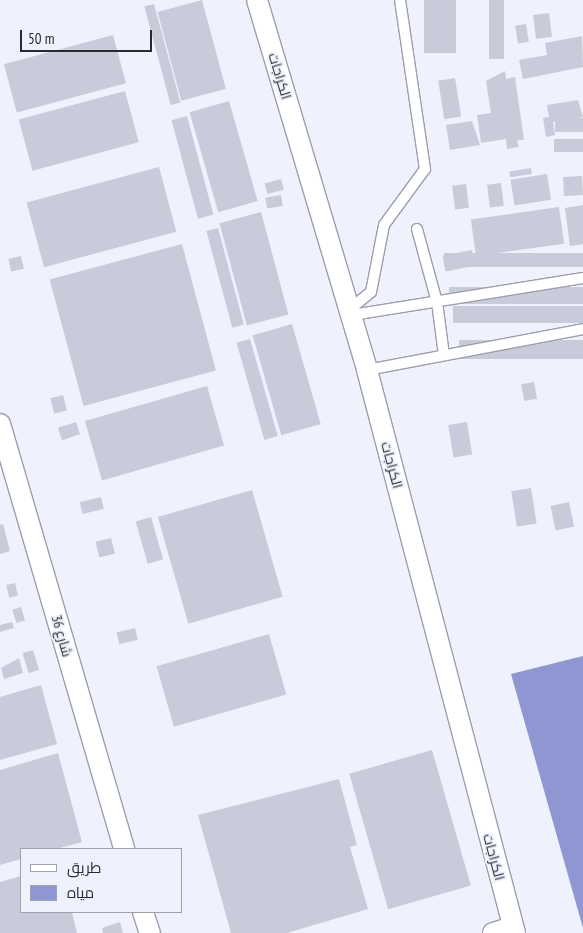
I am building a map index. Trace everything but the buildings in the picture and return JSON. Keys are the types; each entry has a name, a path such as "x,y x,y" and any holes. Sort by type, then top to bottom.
{"street":[{"name":"الكراجات","path":"257,0 351,312 514,930"},
{"name":"شارع 36","path":"0,424 124,848"},
{"path":"493,933 514,930"}],"lane":[{"path":"351,312 371,292 384,225 425,169 400,0"},
{"path":"416,229 437,302 444,355"},
{"path":"351,312 437,302 583,278"},
{"path":"367,370 583,329"}],"water":[{"path":"583,656 583,928 511,674"}]}
